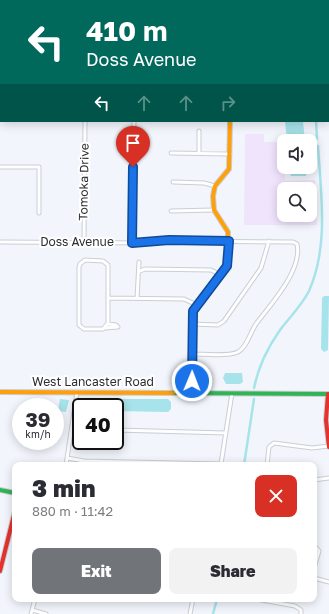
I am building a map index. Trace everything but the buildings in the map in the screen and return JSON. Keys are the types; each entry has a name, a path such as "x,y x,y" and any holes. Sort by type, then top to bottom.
{"street":[{"name":"Tomoka Drive","path":"84,242 85,122"},
{"path":"132,243 134,122"},
{"path":"192,392 193,311 196,305 227,266 229,241 228,232 214,210 213,196 215,186 229,169 230,122"},
{"path":"199,131 199,153"},
{"path":"172,153 230,154"},
{"path":"0,167 39,167 39,213"},
{"path":"173,182 204,183 215,186"},
{"path":"171,212 214,210"},
{"name":"Doss Avenue","path":"0,242 132,243 169,240 270,241 293,242 297,244 297,252 287,282 278,297 255,325 240,351 232,354 192,354"},
{"path":"192,324 218,325 224,321 261,268 270,241"},
{"path":"103,261 108,264 108,298 106,326 94,329 84,329 79,323 79,267 82,262 103,261"},
{"path":"137,298 137,276 140,271 139,262"},
{"path":"140,271 145,269 211,270 221,275"},
{"path":"108,298 184,299 196,305"},
{"name":"West Lancaster Road","path":"0,392 192,392 328,395"},
{"path":"76,398 77,392"},
{"path":"221,462 232,393"},
{"path":"266,462 269,447 274,443 312,448 329,447 325,410 326,398 328,395"},
{"path":"327,425 329,419"},
{"path":"66,462 72,428"},
{"path":"124,430 226,433"},
{"path":"67,458 84,461 118,462"},
{"path":"317,480 329,478"},
{"path":"0,490 12,492"},
{"path":"0,572 12,524"},
{"path":"317,579 329,582"},
{"path":"34,602 31,612 46,614"},
{"path":"190,614 192,602"},
{"path":"272,602 298,607 301,614"}],"shaded area":[{"path":"245,134 264,134 264,142 277,142 277,174 285,174 285,181 315,180 315,182 277,182 277,222 317,222 317,225 244,225"}],"water":[{"path":"285,122 303,122 304,134 286,134"},
{"path":"291,174 306,174 306,176 291,176"},
{"path":"324,296 329,296 328,350 324,352 321,349 322,298"},
{"path":"225,373 242,373 243,382 240,384 226,384 223,378"},
{"path":"64,399 69,400 66,412 64,412"},
{"path":"124,399 168,399 171,402 171,409 168,412 124,411"}],"waterway":[{"path":"316,122 317,134"},
{"path":"254,388 261,365 271,343 306,296 315,274 319,256 322,220 318,146"},
{"path":"244,462 254,399"},
{"path":"213,614 216,602"}],"traffic: fast":[{"path":"173,393 329,394"},
{"path":"0,490 12,492"}],"traffic: slow":[{"path":"192,393 193,311 227,266 228,232 214,210 213,196 215,186 229,169 230,122"},
{"path":"0,392 173,393"}],"traffic: jam":[{"path":"328,394 326,420 329,447"},
{"path":"0,571 12,523"}],"route":[{"path":"133,167 132,243 155,243 169,240 229,241 229,258 227,266 196,305 192,314 192,381"}]}
